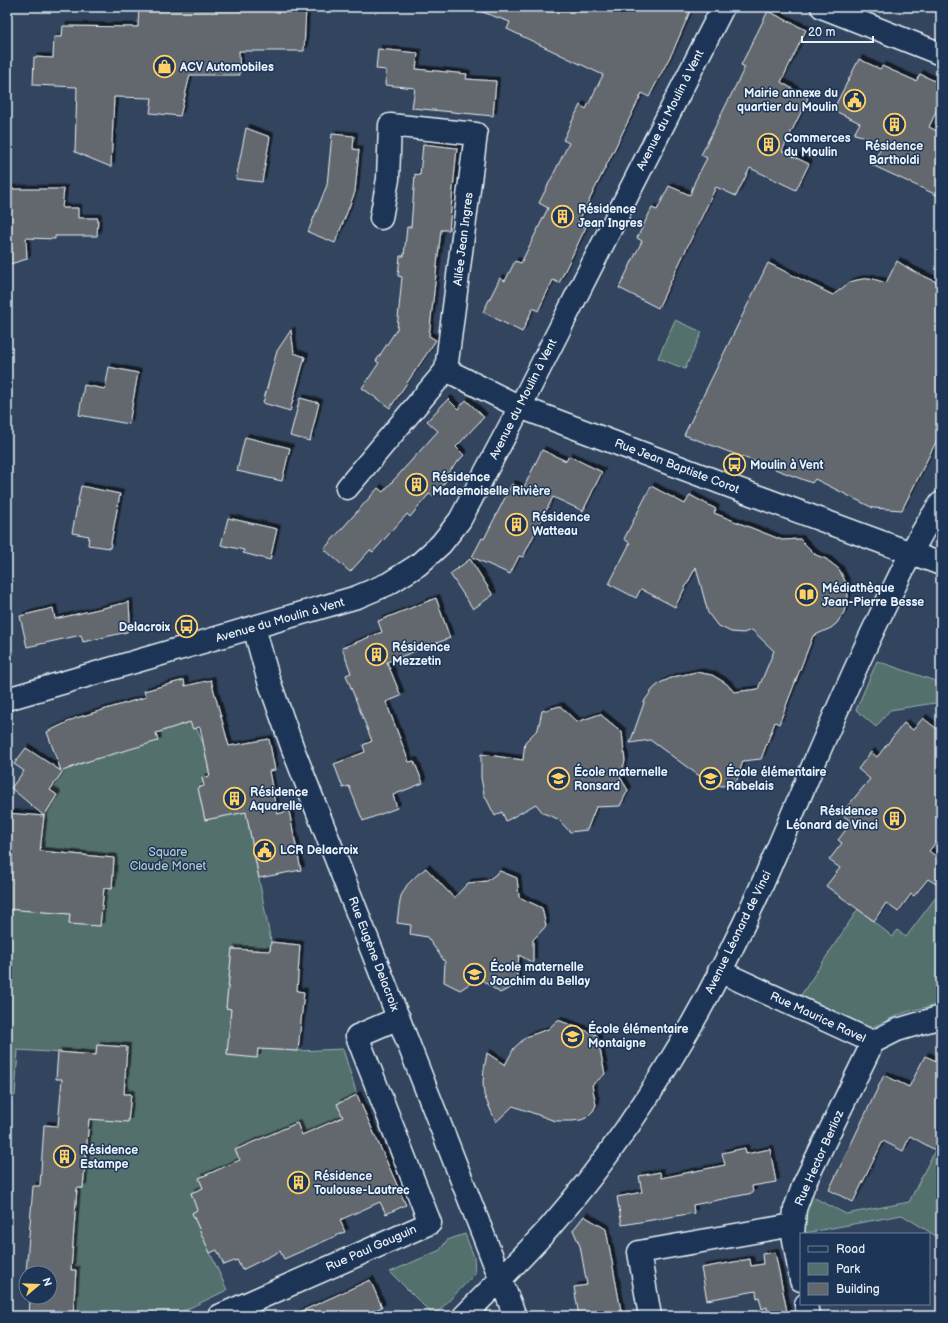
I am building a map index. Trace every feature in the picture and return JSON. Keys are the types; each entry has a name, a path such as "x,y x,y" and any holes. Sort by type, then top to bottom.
{"street":[{"name":"Avenue du Moulin à Vent","path":"9,700 343,602 363,595 403,575 429,556 451,533 468,507 723,7"},
{"path":"822,7 941,54"},
{"name":"Allée Jean Ingres","path":"381,218 388,179 390,125 476,134 446,370"},
{"name":"Rue Jean Baptiste Corot","path":"446,370 520,407 941,564"},
{"path":"347,488 446,370"},
{"name":"Avenue Léonard de Vinci","path":"464,1316 559,1216 623,1132 676,1052 760,889 854,668 911,553 941,503"},
{"name":"Rue Eugène Delacroix","path":"254,627 268,678 293,749 500,1279 516,1316"},
{"name":"Rue Maurice Ravel","path":"719,971 873,1042 897,1030 941,1017"},
{"name":"Rue Paul Gauguin","path":"219,1316 430,1222 357,1036 399,1018"},
{"name":"Rue Hector Berlioz","path":"800,1275 794,1243 793,1225 795,1209 804,1184 873,1042"},
{"path":"650,1316 639,1252 793,1225"},
{"path":"806,1305 808,1316"}],"green space":[{"path":"675,320 702,332 685,369 658,358"},
{"path":"877,661 941,683 941,708 935,703 890,710 876,727 856,710"},
{"name":"Square Claude Monet","path":"190,722 193,729 196,728 204,745 210,776 202,778 204,786 198,788 205,820 246,812 271,942 270,951 232,949 226,1008 231,1009 227,1055 257,1057 258,1049 298,1051 343,1049 357,1095 337,1104 343,1117 302,1135 297,1123 276,1132 282,1147 263,1156 255,1141 236,1150 241,1162 199,1178 203,1188 191,1193 197,1210 192,1213 227,1290 173,1316 65,1316 74,1303 76,1271 71,1270 77,1188 83,1188 89,1119 128,1121 130,1098 124,1094 127,1048 97,1045 96,1055 18,1050 15,1096 7,1095 7,909 70,914 69,924 100,926 104,888 112,889 114,858 40,851 42,818 44,812 47,812 57,795 50,790 61,774 60,770 67,766 69,769 156,733"},
{"path":"936,897 941,901 941,1004 903,1013 866,1028 803,1001 801,995 858,909 893,937 897,930 906,937"},
{"path":"941,1138 941,1239 902,1215 805,1233 805,1214 811,1196 846,1214 909,1202"},
{"path":"465,1234 474,1257 475,1274 434,1316 390,1272 440,1250 447,1240"}],"building":[{"name":"ACV Automobiles","path":"139,7 306,7 304,51 239,51 240,75 190,75 180,116 150,113 152,98 114,97 111,167 75,152 77,87 33,85 34,57 53,58 54,37 62,37 63,26 138,27"},
{"path":"475,7 692,7 674,49 649,97 642,93 578,223 586,227 559,283 553,280 538,311 533,308 522,332 483,312 500,278 505,281 515,261 521,263 548,208 539,203 569,143 563,140 580,105 586,109 603,75 507,29 510,22 474,9"},
{"path":"768,11 806,30 781,82 808,98 782,151 809,164 796,190 750,168 736,196 716,187 658,308 619,288 642,241 637,238 652,208 657,210 669,186 690,195 695,181 707,158 701,155 745,67 741,65"},
{"path":"378,49 418,53 416,69 467,74 466,79 496,81 493,116 412,108 415,88 385,85 386,70 376,69"},
{"name":"Résidence Bartholdi","path":"859,59 880,69 882,66 916,81 920,74 941,84 941,101 929,127 941,133 941,197 872,165 881,148 865,141 867,137 854,134 860,123 833,110"},
{"path":"246,128 270,137 262,182 236,179"},
{"path":"332,134 354,136 353,149 359,150 355,192 335,243 308,232 327,185"},
{"path":"423,144 457,148 449,230 441,230 429,336 436,340 390,408 362,388 379,363 376,361 397,329 402,277 398,276 400,256 404,256 407,227 411,227 415,174 420,175"},
{"path":"8,189 64,189 62,208 78,208 78,218 98,218 97,236 55,236 55,239 26,238 27,259 7,265"},
{"path":"897,261 911,270 941,284 941,432 902,510 873,508 815,479 812,483 684,435 768,263 833,295 850,282 857,280 870,278 886,283"},
{"path":"291,330 294,353 305,357 290,411 263,403 277,351"},
{"path":"109,367 138,373 129,424 79,415 84,385 105,389"},
{"path":"300,398 319,403 310,441 290,436"},
{"name":"Résidence Mademoiselle Rivière","path":"448,399 458,409 466,400 484,417 456,447 464,455 444,477 446,481 433,496 429,494 410,517 407,514 373,552 370,550 350,572 324,549 378,488 383,492 438,431 427,421"},
{"path":"245,437 290,448 282,481 237,471"},
{"name":"Résidence Watteau","path":"542,450 566,461 569,456 602,472 583,511 553,497 523,557 519,556 510,574 472,557 482,538 484,539 512,484 523,489"},
{"path":"81,486 120,494 110,548 88,545 89,536 72,533"},
{"path":"651,486 685,504 690,495 716,509 714,513 782,540 800,539 816,555 826,559 839,569 847,585 848,596 844,612 837,623 831,628 813,636 779,724 775,722 761,759 743,761 737,780 729,785 722,786 705,780 650,740 630,743 645,700 653,689 660,683 673,677 696,672 712,675 727,684 734,692 758,689 774,651 752,630 743,633 731,632 717,625 708,613 696,567 675,607 641,589 636,598 609,584 630,543 624,539"},
{"path":"228,518 277,529 270,560 243,553 244,550 221,545"},
{"path":"470,559 493,595 473,609 450,574"},
{"path":"436,598 450,638 387,662 401,696 386,702 409,762 414,761 423,783 393,795 397,808 363,821 349,786 343,788 334,764 365,752 363,745 372,741 346,675 351,673 342,648 382,632 378,621"},
{"path":"129,602 130,620 127,632 83,642 81,635 27,647 20,616 53,608 55,619"},
{"path":"184,680 185,686 211,680 229,746 269,739 275,770 269,771 277,814 289,811 301,870 259,878 246,812 205,820 198,788 204,786 202,778 210,776 200,727 193,729 190,722 156,733 158,741 82,763 63,771 50,790 57,795 44,816 11,788 24,771 14,764 26,748 61,771 47,732 76,718 146,697 144,691"},
{"path":"560,706 577,722 600,714 622,732 625,761 620,777 628,790 620,806 596,807 587,830 570,832 558,819 543,813 536,804 506,821 502,812 495,816 484,794 481,778 481,754 523,760 525,742 538,729 542,711"},
{"name":"Résidence Léonard de Vinci","path":"923,718 941,732 941,836 929,851 941,860 941,887 928,879 914,896 911,894 898,912 886,903 874,921 826,886 840,868 829,860 842,843 838,840 852,822 841,814 870,779 858,769 871,752 877,757 904,723 913,730"},
{"path":"7,813 44,816 40,851 114,858 112,889 104,888 100,926 69,924 70,914 7,909 7,873 11,838 7,838"},
{"path":"426,868 454,898 468,883 487,881 500,871 517,878 519,897 542,908 546,926 533,940 533,963 519,955 516,985 500,993 479,978 460,990 444,982 445,962 427,937 410,934 411,925 397,923 401,896 407,885"},
{"path":"271,942 300,945 297,991 304,992 298,1051 258,1049 257,1058 227,1055 231,1009 226,1008 232,949 270,951"},
{"path":"558,1020 597,1035 605,1074 592,1085 596,1105 593,1111 586,1118 581,1120 555,1121 513,1106 496,1122 484,1095 483,1082 487,1053 505,1065 514,1048 526,1037 548,1029"},
{"name":"Résidence Estampe","path":"97,1045 127,1047 124,1094 131,1094 128,1122 89,1119 83,1188 77,1188 71,1270 76,1270 73,1316 29,1316 30,1305 58,1305 58,1265 27,1265 33,1186 40,1186 44,1125 58,1126 62,1079 56,1079 58,1052 96,1055"},
{"path":"925,1056 941,1063 941,1138 935,1150 910,1136 903,1151 883,1141 853,1202 829,1190 884,1075 909,1087"},
{"name":"Résidence Toulouse-Lautrec","path":"357,1095 406,1205 386,1214 380,1202 340,1220 345,1232 284,1259 280,1251 242,1270 237,1260 224,1265 217,1250 210,1253 192,1213 197,1210 191,1193 203,1188 199,1178 240,1160 235,1150 297,1123 302,1135 343,1117 337,1104"},
{"path":"745,1148 746,1154 770,1149 776,1182 752,1186 753,1193 693,1205 694,1213 622,1225 617,1197 642,1192 639,1176 660,1172 661,1178 725,1165 722,1153"},
{"path":"584,1216 606,1229 622,1316 579,1316 574,1287 587,1285 580,1246 573,1230"},
{"path":"775,1252 788,1316 768,1316 767,1307 762,1309 759,1297 757,1298 756,1291 707,1300 701,1268 750,1259 751,1266 763,1264 762,1254"},
{"path":"370,1280 382,1307 363,1316 291,1316"}],"place":[{"name":"ACV Automobiles","path":"165,67"},
{"name":"Mairie annexe du quartier du Moulin","path":"854,100"},
{"name":"Résidence Bartholdi","path":"894,125"},
{"name":"Commerces du Moulin","path":"769,145"},
{"name":"Résidence Jean Ingres","path":"563,216"},
{"name":"Moulin à Vent","path":"734,465"},
{"name":"Résidence Mademoiselle Rivière","path":"417,484"},
{"name":"Résidence Watteau","path":"516,524"},
{"name":"Médiathèque Jean-Pierre Besse","path":"806,595"},
{"name":"Delacroix","path":"186,627"},
{"name":"Résidence Mezzetin","path":"376,654"},
{"name":"École maternelle Ronsard","path":"558,779"},
{"name":"École élémentaire Rabelais","path":"711,779"},
{"name":"Résidence Aquarelle","path":"234,799"},
{"name":"Résidence Léonard de Vinci","path":"894,818"},
{"name":"LCR Delacroix","path":"265,850"},
{"name":"École maternelle Joachim du Bellay","path":"475,974"},
{"name":"École élémentaire Montaigne","path":"572,1036"},
{"name":"Résidence Estampe","path":"64,1157"},
{"name":"Résidence Toulouse-Lautrec","path":"299,1183"}]}
